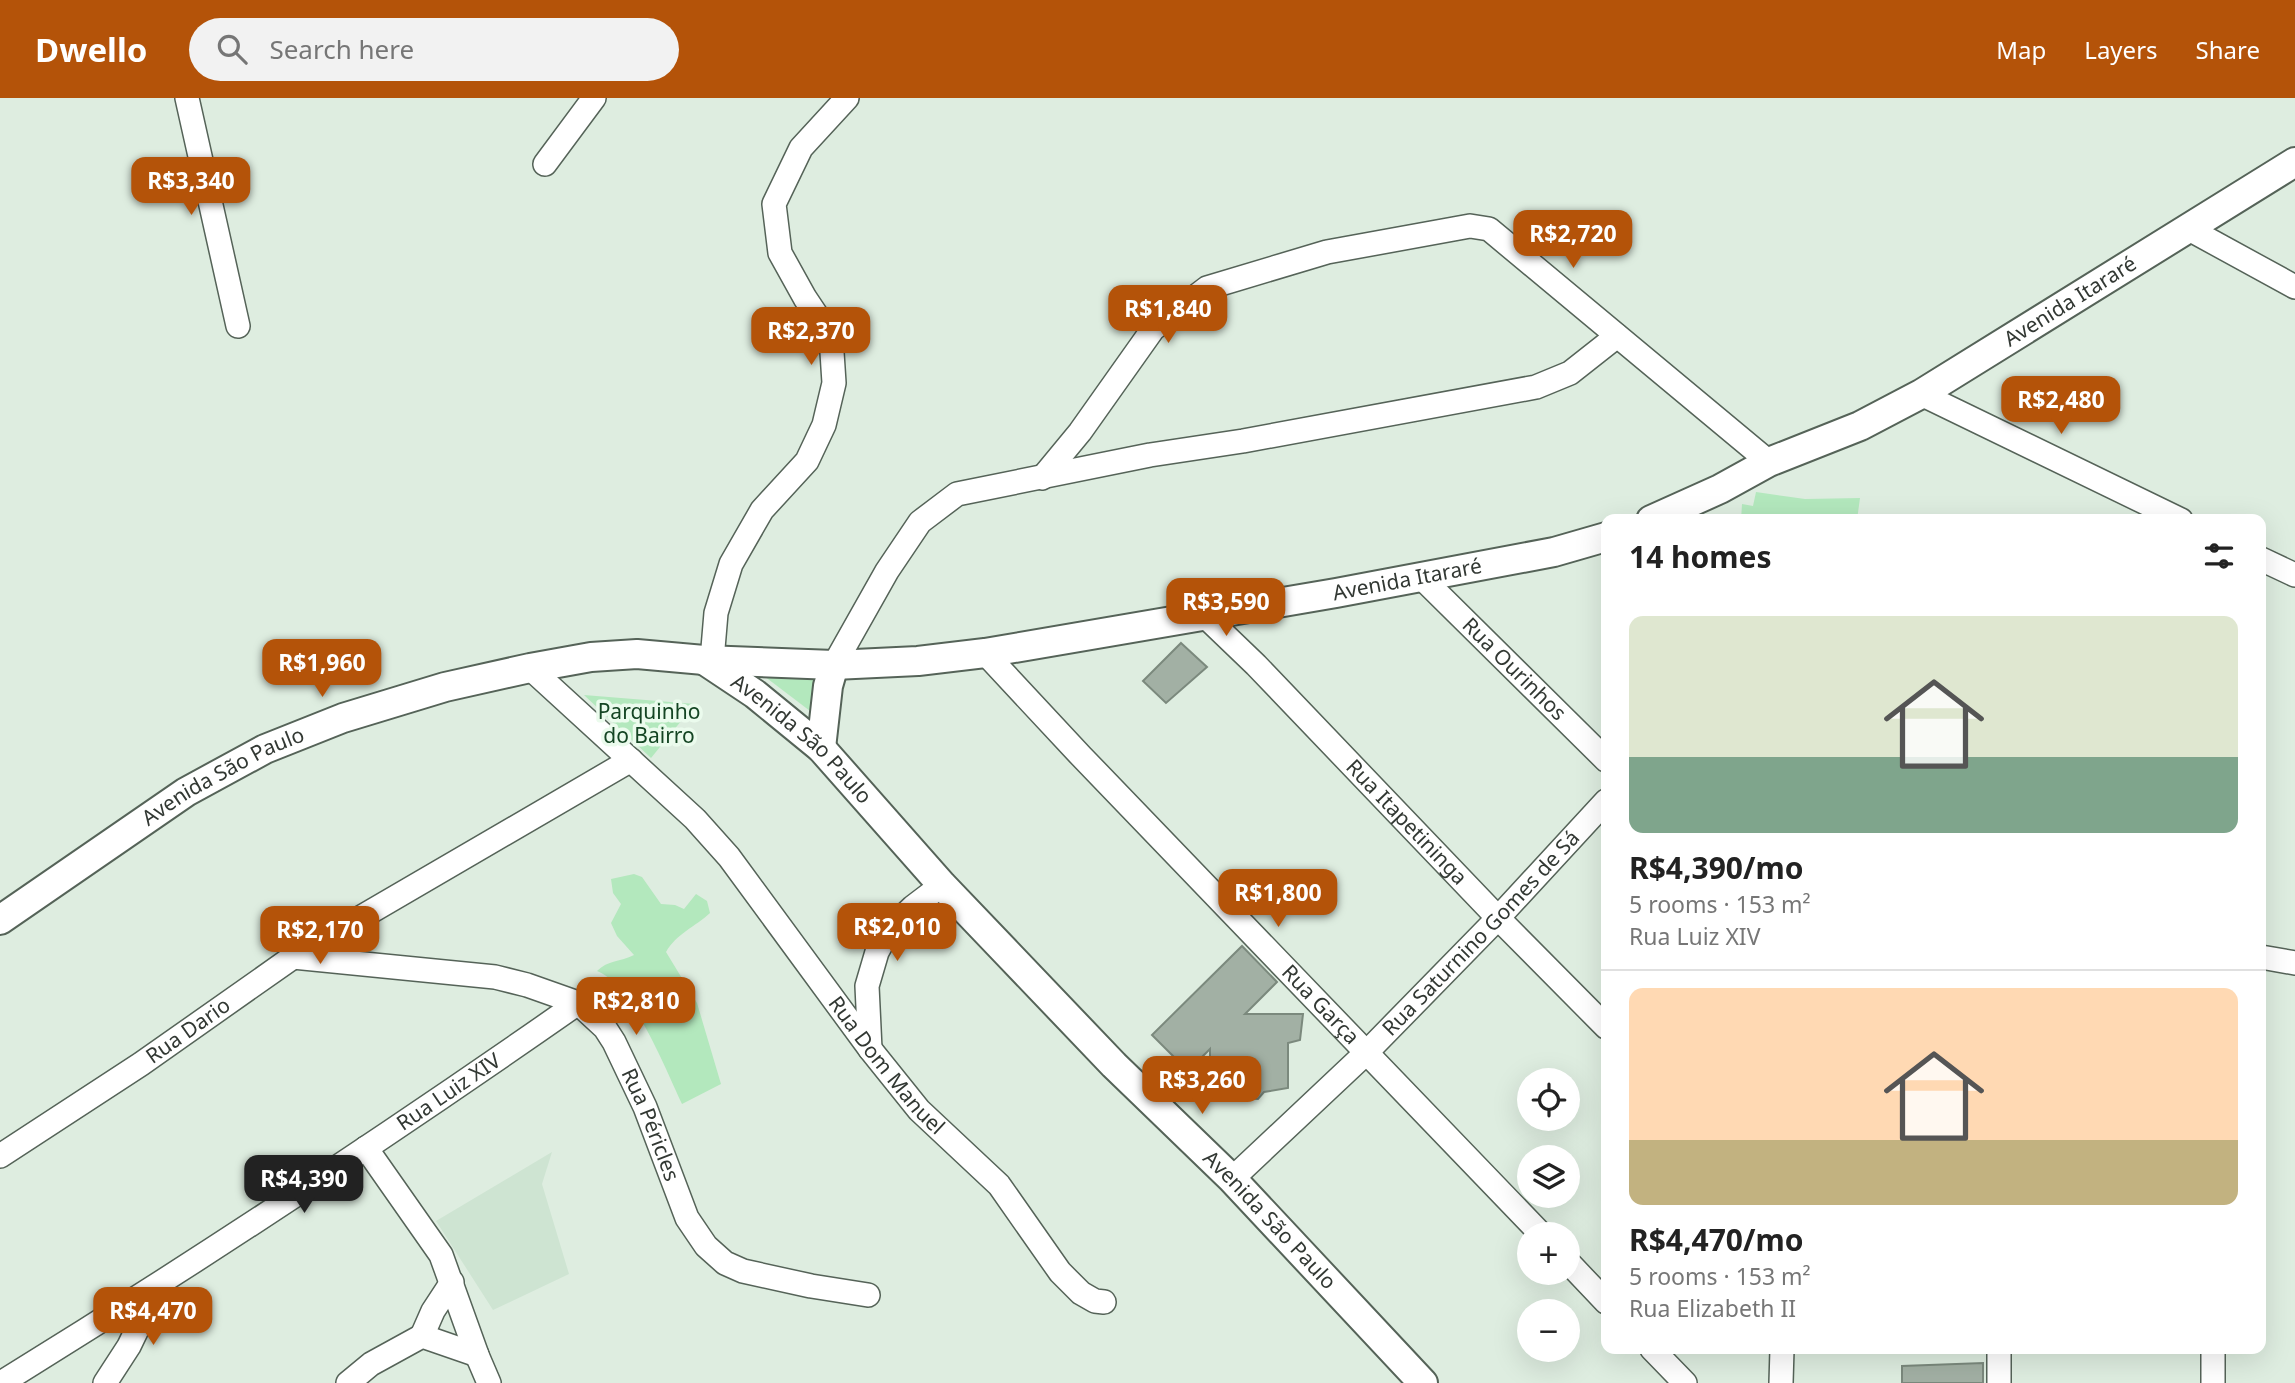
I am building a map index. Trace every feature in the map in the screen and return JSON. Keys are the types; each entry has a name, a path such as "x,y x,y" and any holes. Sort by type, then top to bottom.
{"main road":[{"name":"Avenida Itararé","path":"1664,514 1720,489 1769,462 1860,426 1921,394 2295,162"},
{"name":"Avenida Itararé","path":"708,660 834,665 918,661 985,653 1206,617 1422,577 1554,552 1601,538"},
{"name":"Avenida São Paulo","path":"0,920 186,792 265,749 343,718 445,687 591,657 637,654 708,660 821,748 942,884 1114,1065 1232,1180 1423,1383"},
{"path":"821,748 828,686 834,665"}],"street":[{"path":"187,98 238,326"},
{"path":"545,164 594,98"},
{"path":"708,660 716,612 731,564 762,510 807,461 824,425 834,383 831,337 780,253 774,204 802,148 848,98"},
{"path":"1042,478 1080,432 1153,328 1207,288 1327,251 1470,226 1489,229 1769,462"},
{"path":"2189,229 2295,287"},
{"path":"834,665 887,570 920,522 957,494 1150,455 1243,441 1536,387 1570,373 1617,336"},
{"path":"1921,394 2169,514"},
{"path":"2266,561 2295,575"},
{"name":"Rua Ourinhos","path":"1422,577 1601,755"},
{"name":"Rua Itapetininga","path":"1206,617 1256,665 1601,1022"},
{"name":"Rua Garça","path":"985,653 1530,1222"},
{"name":"Rua Dom Manuel","path":"530,668 695,819 729,857 870,1049 919,1110 999,1185 1060,1272 1081,1293 1095,1301 1104,1302"},
{"name":"Rua Dario","path":"0,1156 141,1064 293,957 631,760"},
{"name":"Rua Saturnino Gomes de Sá","path":"1232,1180 1367,1052 1498,918 1601,806"},
{"path":"870,1049 867,986 877,952 890,930 942,884"},
{"name":"Rua Péricles","path":"293,957 495,977 578,1003 605,1028 614,1042 645,1107 687,1218 706,1246 725,1263 743,1271 868,1295"},
{"path":"2266,958 2295,963"},
{"name":"Rua Luiz XIV","path":"1,1383 157,1287 578,1003"},
{"path":"366,1148 441,1255 489,1383"},
{"path":"1580,1274 1601,1296"},
{"path":"348,1383 371,1364 422,1336 433,1311 452,1282"},
{"path":"105,1383 129,1346 157,1287"},
{"path":"422,1336 477,1355"},
{"path":"1658,1354 1685,1383"},
{"path":"1781,1383 1782,1354"},
{"path":"1999,1383 2000,1354"},
{"path":"2213,1354 2213,1383"}],"shaded area":[{"path":"552,1152 542,1184 569,1274 493,1310 436,1221"}],"green space":[{"path":"1756,492 1805,499 1860,498 1858,514 1741,514 1742,504 1753,506"},
{"path":"820,671 818,717 764,676"},
{"name":"Parquinho do Bairro","path":"584,695 695,704 651,758"},
{"path":"634,874 642,877 661,904 684,909 696,894 707,901 710,913 680,935 666,952 697,1003 721,1084 682,1104 635,1010 623,992 597,971 605,965 634,955 617,936 611,923 621,904 613,893 611,879"}],"building":[{"path":"1181,643 1207,667 1166,703 1143,681"},
{"path":"1242,946 1277,982 1245,1014 1303,1014 1300,1040 1288,1043 1288,1088 1264,1092 1258,1099 1229,1097 1228,1089 1210,1090 1210,1049 1188,1071 1152,1035"},
{"path":"1983,1363 1983,1383 1902,1383 1902,1366"}]}
